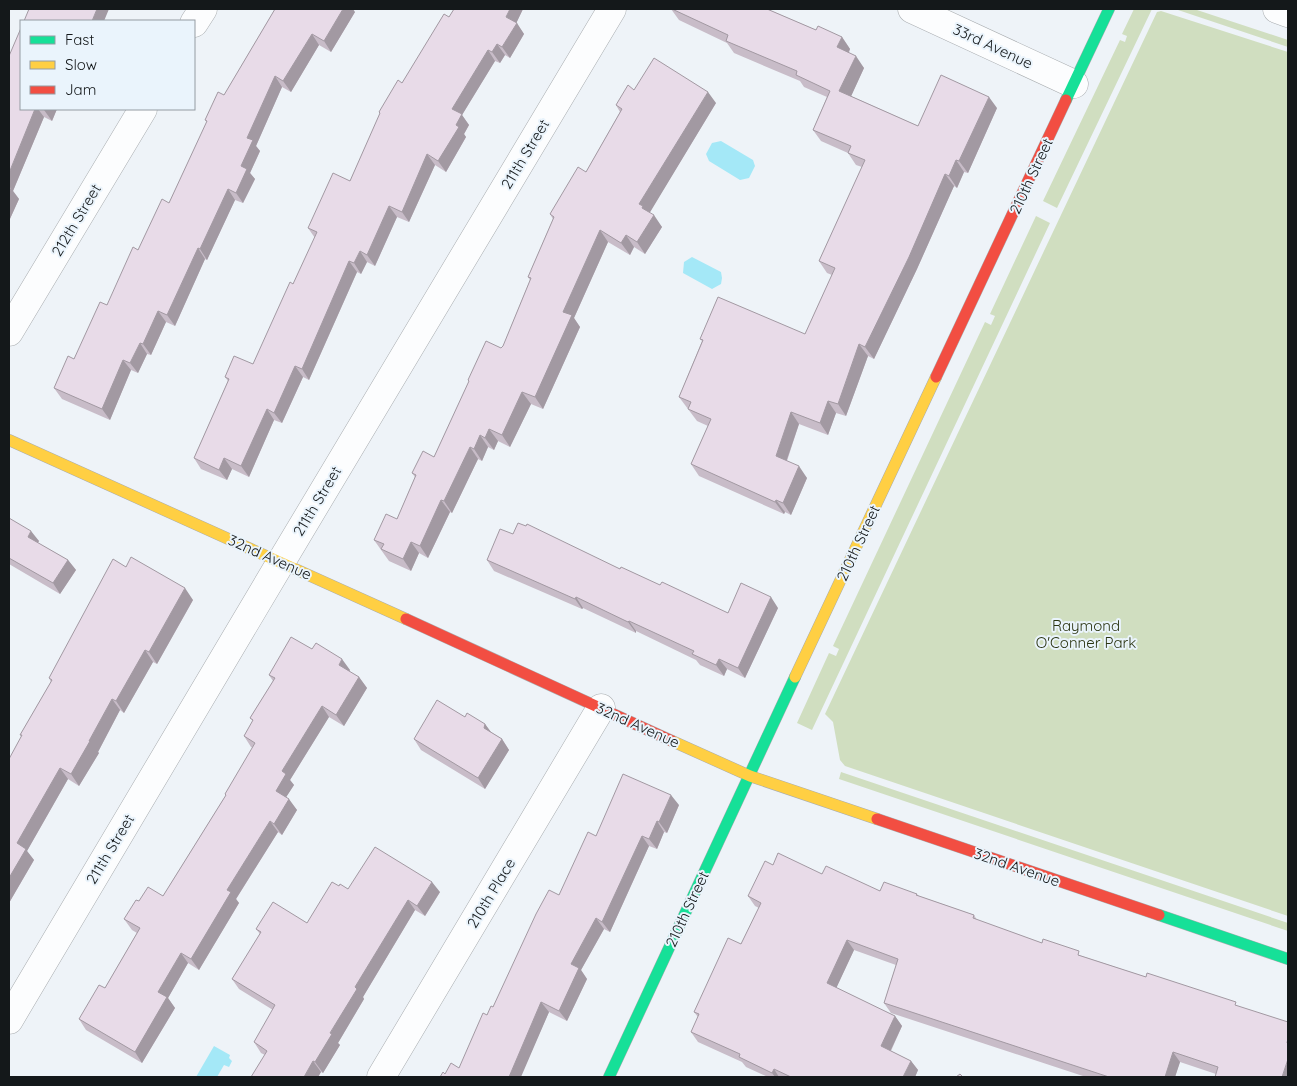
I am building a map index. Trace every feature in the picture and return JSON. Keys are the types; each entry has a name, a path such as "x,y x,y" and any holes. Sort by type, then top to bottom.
{"street":[{"path":"195,22 203,9"},
{"name":"211th Street","path":"9,1020 612,9"},
{"name":"33rd Avenue","path":"912,9 1074,84"},
{"name":"210th Street","path":"617,1075 750,776 1109,9"},
{"path":"1277,9 1288,13"},
{"name":"212th Street","path":"9,332 142,110"},
{"name":"32nd Avenue","path":"9,440 750,776 1288,959"},
{"name":"210th Place","path":"381,1077 601,708"}],"green space":[{"path":"1134,9 1152,9 1057,208 1043,201 1120,40 1125,42 1127,36 1122,34"},
{"path":"1175,9 1194,9 1288,40 1288,47"},
{"name":"Raymond O'Conner Park","path":"1161,11 1288,52 1288,916 845,766 840,760 833,722 825,714 1157,12"},
{"path":"1036,216 1050,223 812,730 797,723 829,653 836,656 839,649 833,646 985,322 991,325 995,316 990,314"},
{"path":"841,772 1288,923 1288,931 839,779"}],"water":[{"path":"721,141 753,160 755,166 749,178 740,180 709,161 706,154 712,143"},
{"path":"692,257 721,272 721,284 712,289 683,273 684,262"},
{"path":"214,1046 230,1055 229,1058 232,1061 229,1067 224,1065 217,1077 196,1077"}],"building":[{"path":"29,9 97,9 92,20 24,20"},
{"path":"275,9 343,9 324,41 312,34 283,81 275,76 247,138 253,140 241,166 247,169 236,193 228,189 167,315 158,311 143,344 140,343 130,363 123,360 102,409 54,388 68,356 74,359 100,302 107,305 133,247 138,250 162,199 169,203 207,121 205,120 218,92 224,95"},
{"path":"454,9 510,9 506,17 517,23 502,47 497,44 492,52 488,50 452,109 462,114 456,125 459,127 438,161 427,154 402,212 389,206 367,255 360,251 354,263 349,261 302,369 295,366 274,413 267,409 241,466 224,458 219,470 194,458 229,379 225,377 234,356 253,364 290,282 293,284 317,232 308,228 333,173 350,181 379,112 398,80 402,83 444,14 449,17"},
{"path":"672,9 767,9 816,30 818,26 842,37 837,47 856,56 839,91 918,126 941,75 989,97 959,161 956,160 949,176 945,174 909,257 865,347 859,344 838,404 828,401 820,423 791,412 776,456 799,466 783,503 776,500 775,502 691,464 711,419 688,409 691,402 679,397 703,340 700,339 718,297 805,334 835,268 819,261 865,160 848,153 851,146 813,130 830,91 796,75 797,71 726,41 728,35"},
{"path":"20,30 20,110 35,110 9,173 9,56"},
{"path":"654,58 708,92 639,204 654,215 637,242 626,235 621,243 600,230 563,312 572,315 535,397 522,392 502,435 489,429 485,438 480,435 474,449 470,447 444,501 441,500 420,546 411,542 403,559 381,549 384,544 374,540 386,514 397,519 416,475 412,473 423,451 434,457 486,341 501,348 503,346 531,278 528,277 554,217 550,214 578,167 586,172 622,109 616,105 628,85 634,90"},
{"path":"9,518 31,531 28,537 68,560 53,583 9,558"},
{"path":"518,523 526,526 527,524 620,569 621,567 660,585 662,582 728,613 741,583 771,597 738,668 719,659 716,665 692,654 694,651 629,621 487,560 500,529 513,534"},
{"path":"131,557 185,588 149,652 145,650 116,701 112,699 71,774 60,768 17,843 26,849 9,878 9,759 22,735 20,735 52,680 49,678 113,559 126,567"},
{"path":"291,637 312,649 316,643 342,659 339,665 359,677 336,715 322,706 282,771 286,774 276,791 289,799 274,824 270,821 227,890 231,892 191,959 181,953 158,992 167,997 135,1052 79,1019 99,985 105,988 140,928 124,919 136,900 139,901 148,887 163,896 226,795 255,743 244,736 253,720 250,718 275,678 269,675"},
{"path":"437,700 465,717 467,713 485,724 484,728 502,739 478,778 414,739"},
{"path":"623,774 671,795 649,839 642,836 602,922 596,918 571,964 579,968 559,1011 541,1002 509,1077 440,1077 443,1072 445,1074 451,1063 459,1068 483,1013 487,1015 491,1006 493,1007 549,890 559,895 588,832 596,836"},
{"path":"375,847 432,882 417,906 408,900 355,987 357,989 330,1033 332,1034 304,1077 251,1077 267,1051 254,1042 275,1005 232,979 261,932 256,929 273,902 307,923 332,882 348,889"},
{"path":"778,853 822,874 826,866 880,891 884,882 974,915 973,918 1042,943 1043,939 1079,951 1078,955 1146,977 1147,973 1236,1002 1235,1005 1288,1022 1288,1059 1282,1077 1215,1077 1218,1067 1173,1052 1165,1077 1109,1077 884,1003 898,959 847,940 827,983 895,1016 881,1046 911,1061 903,1077 791,1077 774,1069 772,1073 739,1057 740,1054 691,1032 699,1014 694,1012 728,938 741,944 761,903 748,896 765,861 773,865"}],"traffic: fast":[{"path":"1066,100 1109,9"},
{"path":"609,1077 795,677"},
{"path":"1159,915 1288,959"}],"traffic: slow":[{"path":"795,677 936,377"},
{"path":"9,440 406,619"},
{"path":"672,741 750,776 877,819"}],"traffic: jam":[{"path":"936,377 1066,100"},
{"path":"406,619 672,741"},
{"path":"877,819 1159,915"}]}
